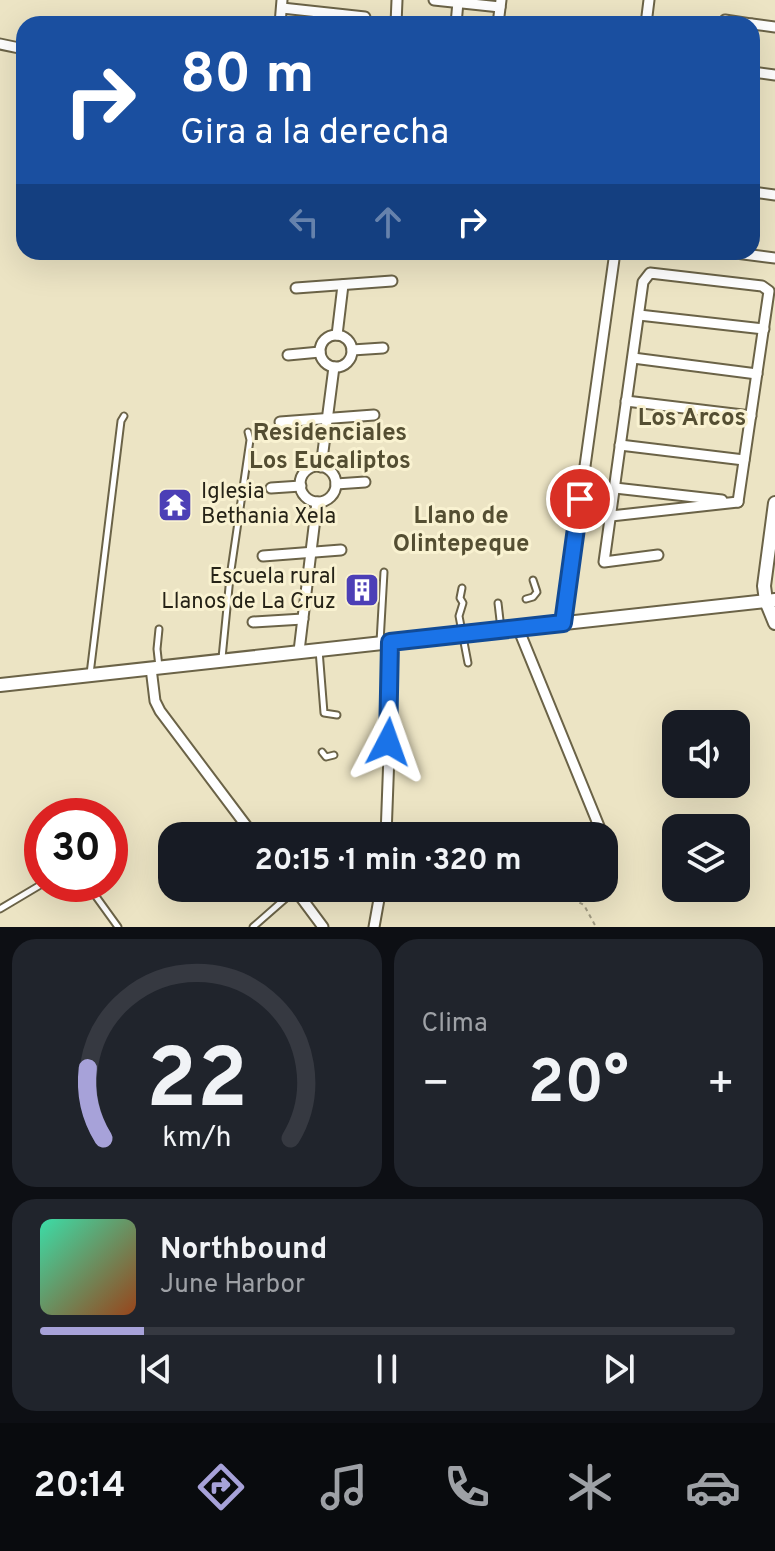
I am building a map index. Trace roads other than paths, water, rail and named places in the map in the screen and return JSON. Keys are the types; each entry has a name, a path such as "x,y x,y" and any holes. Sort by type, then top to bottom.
{"main road":[{"path":"775,503 770,572 770,601 775,623"},
{"path":"0,685 770,601"}],"street":[{"path":"434,0 501,3"},
{"path":"457,16 458,2"},
{"path":"282,4 359,16"},
{"path":"563,623 614,260"},
{"path":"658,555 604,562 644,279 648,274 766,287 769,294 738,502"},
{"path":"296,288 392,281"},
{"path":"337,335 343,285"},
{"path":"639,315 764,329"},
{"path":"337,335 346,339 352,350 346,363 334,367 324,362 320,352 325,340 337,335"},
{"path":"352,350 383,348"},
{"path":"288,355 320,352"},
{"path":"633,358 757,374"},
{"path":"321,467 334,367"},
{"path":"626,401 751,416"},
{"path":"280,422 374,415"},
{"path":"620,445 744,460"},
{"path":"321,467 333,474 336,484 328,500 317,502 306,497 301,486 306,472 321,467"},
{"path":"336,484 365,482"},
{"path":"271,488 301,486"},
{"path":"615,488 738,502"},
{"path":"299,651 317,502"},
{"path":"611,516 738,502"},
{"path":"263,556 341,550"},
{"path":"253,622 303,619"},
{"path":"518,628 597,822"},
{"path":"385,642 391,700 387,822"},
{"path":"155,667 154,695 160,711 243,822"},
{"path":"304,902 323,927"},
{"path":"374,927 378,902"}],"lane":[{"path":"90,675 124,416"},
{"path":"222,659 230,577 250,440 248,432"},
{"path":"384,572 385,642"},
{"path":"526,599 537,592 533,580"},
{"path":"462,588 463,603 459,611 468,663"},
{"path":"498,603 501,630"},
{"path":"155,667 159,629"},
{"path":"319,649 324,713 337,715"},
{"path":"322,752 326,757 334,755"},
{"path":"0,909 24,895"},
{"path":"100,902 118,927"},
{"path":"253,927 280,902"}],"place":[{"name":"Iglesia Bethania Xela","path":"175,505"},
{"name":"Escuela rural Llanos de La Cruz","path":"362,590"}],"district":[{"name":"Los Arcos","path":"692,419"},
{"name":"Residenciales Los Eucaliptos","path":"330,448"},
{"name":"Llano de Olintepeque","path":"461,531"}]}
